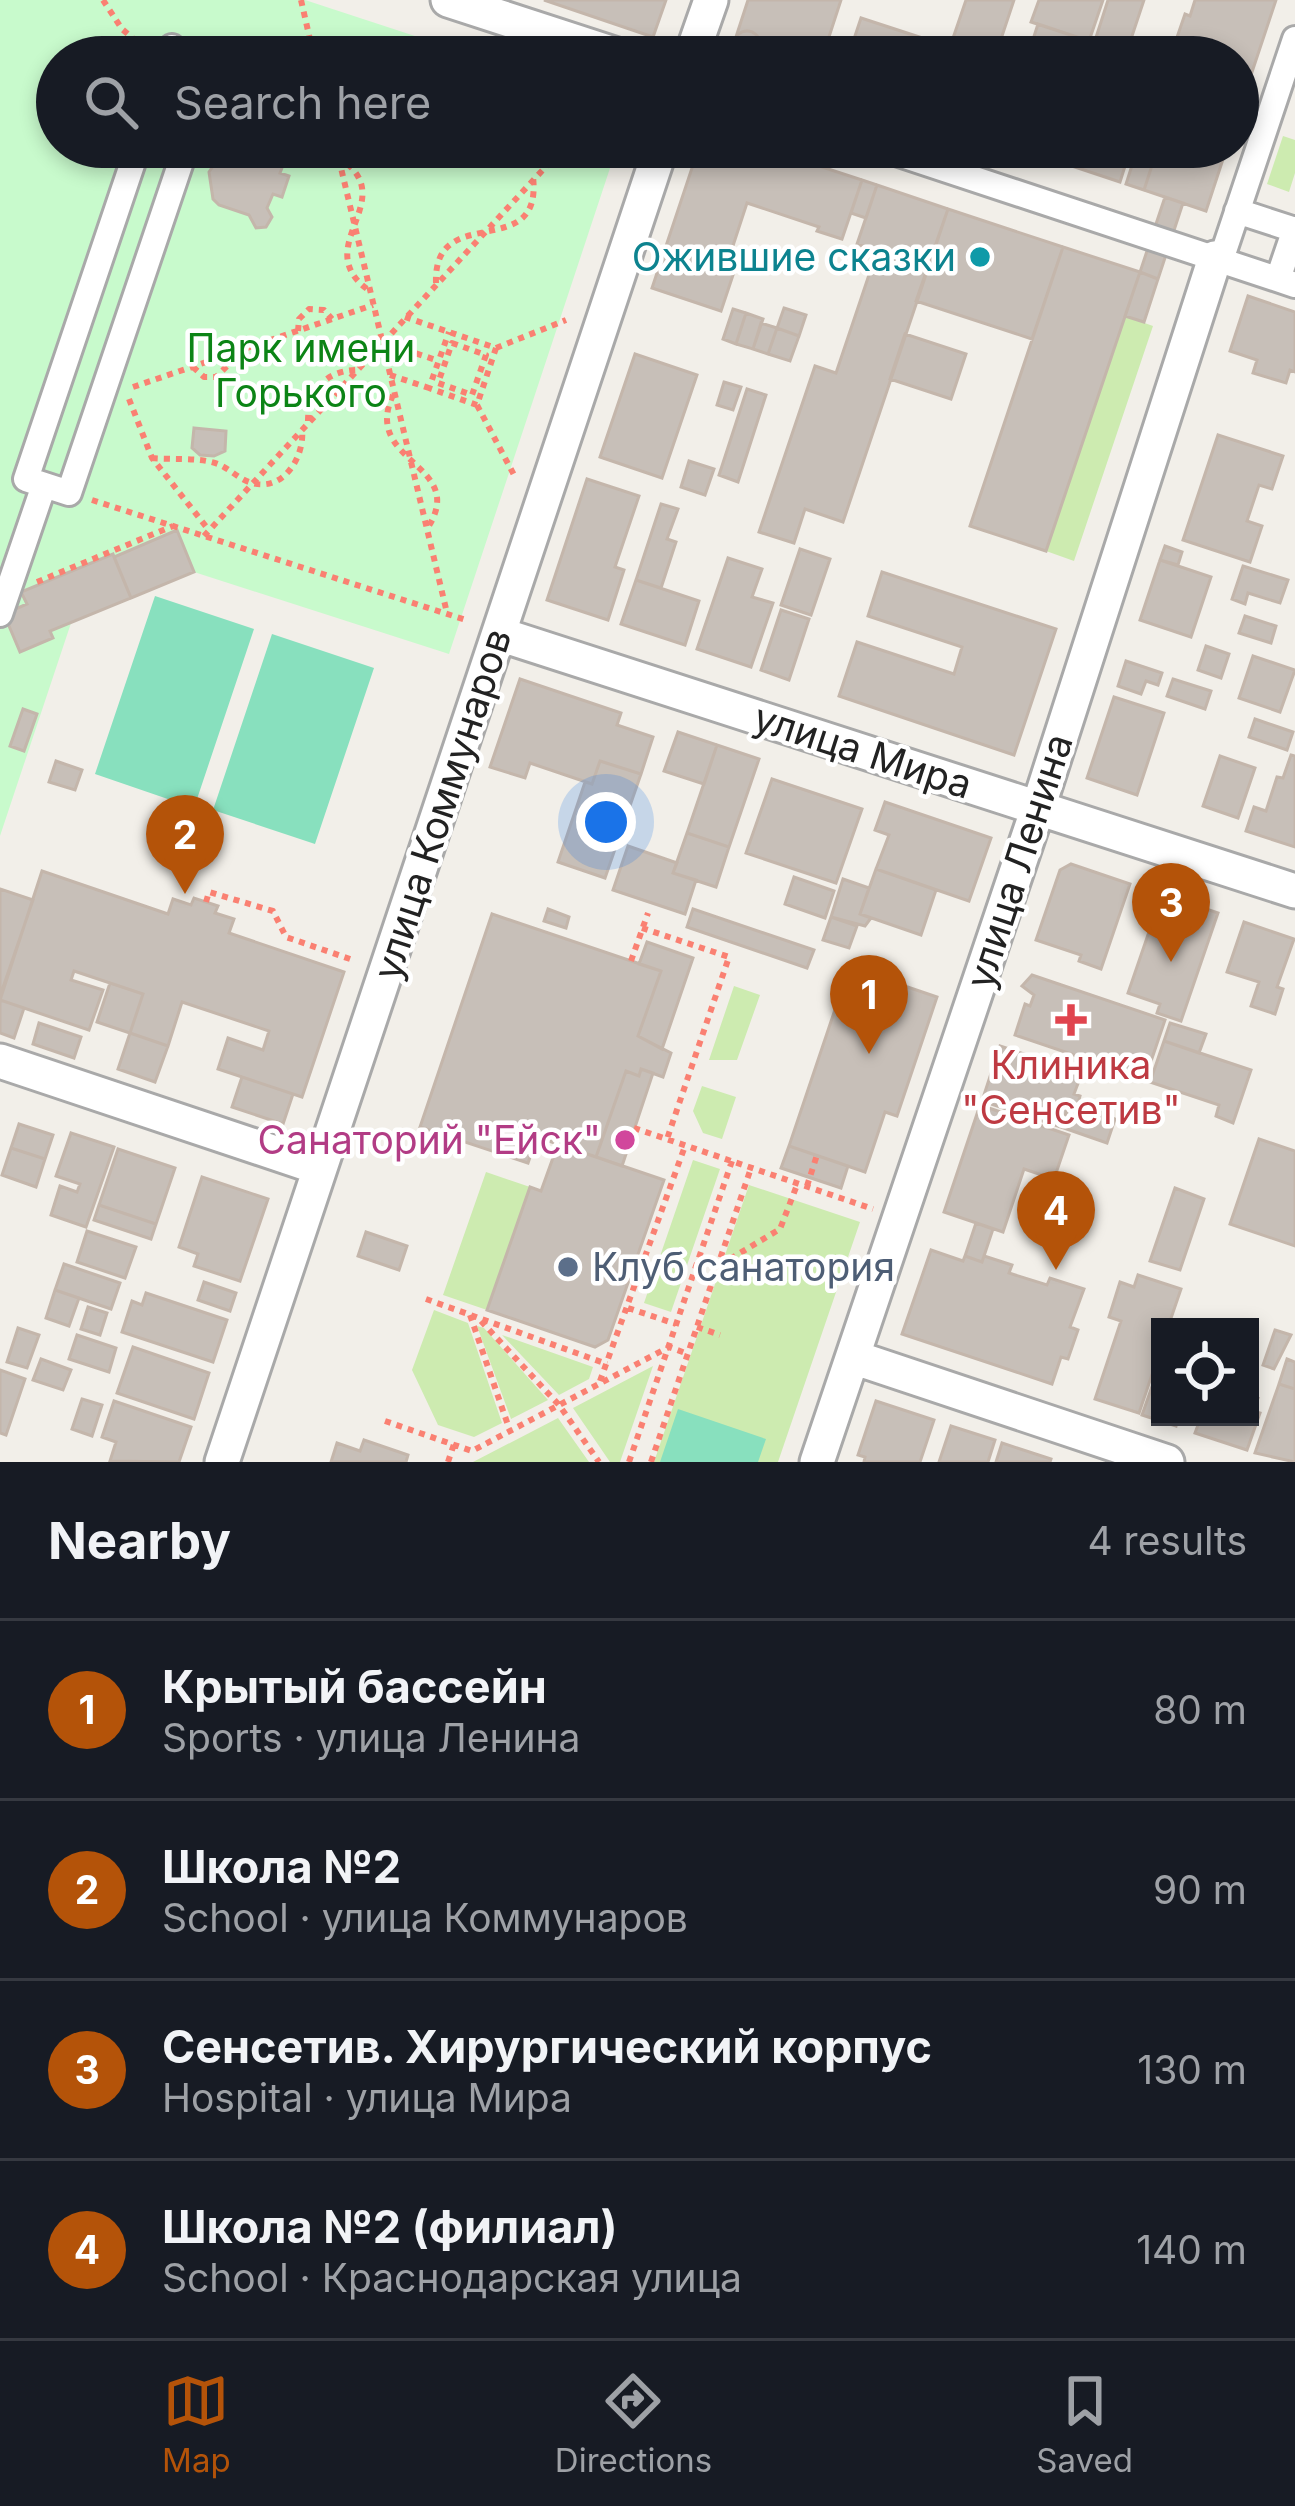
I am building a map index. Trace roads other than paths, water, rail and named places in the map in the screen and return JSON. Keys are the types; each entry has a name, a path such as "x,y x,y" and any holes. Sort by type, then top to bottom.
{"street":[{"path":"448,0 559,36"},
{"path":"699,36 710,0"},
{"name":"улица Ленина","path":"1259,146 1295,39"},
{"path":"131,168 26,479 69,493 179,168"},
{"name":"улица Коммунаров","path":"222,1462 655,168"},
{"path":"942,168 1287,282 1295,229 1237,211"},
{"name":"улица Ленина","path":"818,1462 1252,168"},
{"path":"3,604 44,484"},
{"name":"улица Мира","path":"499,634 1295,891"},
{"path":"0,1061 320,1168"},
{"path":"853,1357 1167,1462"}],"place":[{"name":"Ожившие сказки","path":"980,257"},
{"name":"Школа №2","path":"185,894"},
{"name":"Сенсетив. Хирургический корпус","path":"1171,962"},
{"name":"Клиника \"Сенсетив\"","path":"1071,1020"},
{"name":"Крытый бассейн","path":"869,1054"},
{"name":"Санаторий \"Ейск\"","path":"625,1140"},
{"name":"Клуб санатория","path":"568,1267"},
{"name":"Школа №2 (филиал)","path":"1056,1270"}],"park label":[{"name":"Парк имени Горького","path":"301,370"}]}
